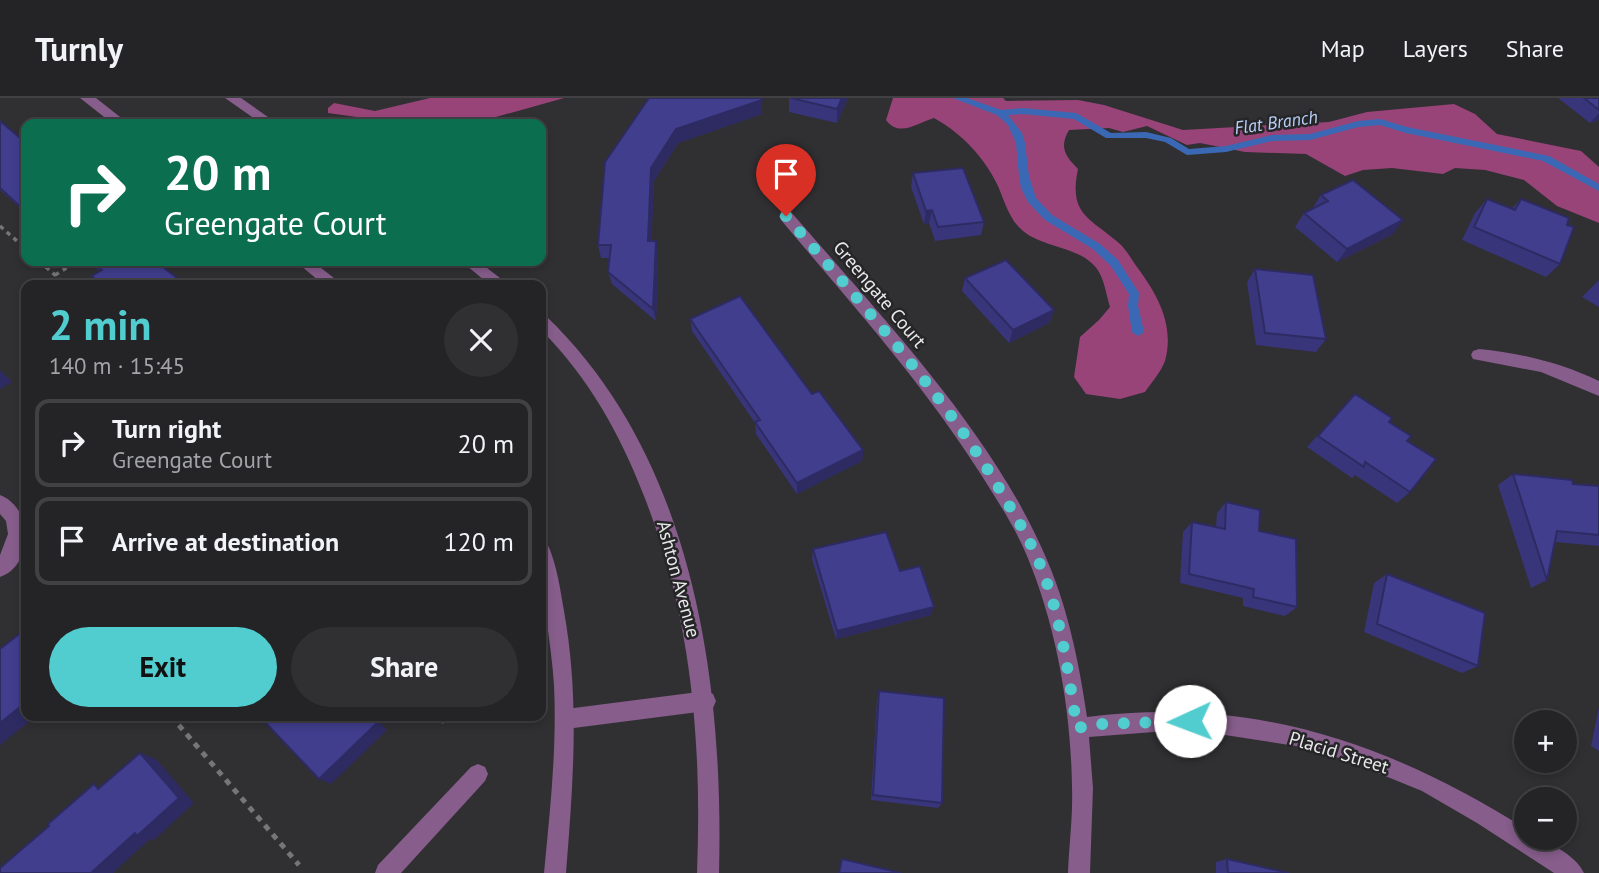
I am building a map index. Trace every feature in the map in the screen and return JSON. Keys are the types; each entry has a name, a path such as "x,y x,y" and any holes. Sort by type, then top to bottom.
{"street":[{"path":"87,98 115,119"},
{"path":"232,98 264,119"},
{"name":"Greengate Court","path":"786,216 919,372 973,446 1025,531 1040,565 1063,644 1077,728 1083,789 1079,873"},
{"path":"310,266 328,280"},
{"path":"475,266 493,280"},
{"name":"Ashton Avenue","path":"546,326 593,375 624,429 665,522 691,610 706,701 711,768 708,873"},
{"path":"1479,355 1508,357 1546,366 1599,389"},
{"path":"0,503 10,509 16,519 18,532 15,547 0,569"},
{"path":"546,569 555,606 564,671 566,719 565,763 555,873"},
{"path":"566,719 706,701"},
{"name":"Placid Street","path":"1077,728 1101,724 1190,721 1266,730 1361,755 1427,783 1513,832 1573,873"},
{"path":"386,873 478,774"}],"path":[{"path":"0,226 21,245"},
{"path":"45,266 61,280"},
{"path":"55,275 70,266"},
{"path":"175,721 299,865"}],"shaded area":[{"path":"430,98 564,98 489,119 366,119 328,113 328,108 334,103 375,111"},
{"path":"893,98 1078,100 1104,105 1183,130 1329,122 1367,112 1454,104 1475,114 1497,134 1581,151 1599,167 1599,223 1557,206 1524,180 1485,170 1455,168 1443,174 1392,168 1363,170 1345,176 1306,154 1245,152 1200,143 1187,145 1147,126 1123,132 1109,128 1069,130 1064,146 1070,160 1078,169 1076,197 1079,207 1123,247 1144,277 1162,311 1168,335 1165,361 1145,392 1120,399 1086,394 1074,377 1080,337 1110,307 1095,266 1077,254 1043,242 1023,231 1010,215 985,164 962,138 944,124 934,118 902,129 891,125 886,120"}],"building":[{"path":"649,98 762,100 676,129 651,168 648,241 656,241 653,309 608,272 611,245 598,245 605,162"},
{"path":"791,98 842,98 837,109"},
{"path":"1584,98 1599,98 1599,110"},
{"path":"0,121 21,139 21,207 0,188"},
{"path":"963,168 984,222 938,227 932,210 926,211 913,173"},
{"path":"1353,180 1403,220 1347,249 1304,213 1328,201 1321,195"},
{"path":"1487,199 1515,210 1521,199 1569,218 1567,225 1574,227 1560,264 1474,227"},
{"path":"1006,260 1054,310 1013,330 965,278"},
{"path":"97,266 161,266 180,280 96,280 92,276 102,270"},
{"path":"1255,269 1313,275 1326,339 1265,333"},
{"path":"740,296 812,394 819,391 863,450 797,483 755,422 760,420 690,319"},
{"path":"1355,394 1392,418 1389,422 1411,436 1407,441 1436,459 1410,492 1365,462 1364,467 1318,436"},
{"path":"1513,474 1572,480 1573,484 1599,486 1599,535 1557,531 1547,580"},
{"path":"1226,502 1260,510 1259,531 1296,539 1297,607 1253,597 1254,589 1189,574 1192,522 1225,529"},
{"path":"886,532 900,571 920,566 934,607 837,631 813,549"},
{"path":"1387,574 1485,613 1478,666 1377,624"},
{"path":"21,633 21,706 0,723 0,649"},
{"path":"879,691 944,698 942,803 873,795"},
{"path":"264,721 377,723 319,779"},
{"path":"140,753 179,798 137,836 135,833 91,873 0,873 0,868 94,784 98,789"},
{"path":"842,859 901,873 839,873"},
{"path":"1227,859 1289,873 1228,873"}],"waterway":[{"name":"Flat Branch","path":"958,98 1000,113"},
{"name":"Flat Branch","path":"1000,113 1023,111 1076,116 1109,136 1146,135 1168,140 1187,152 1226,149 1272,138 1310,137 1358,124 1380,122 1406,130 1546,158 1599,188"},
{"path":"1000,113 1011,123 1021,143 1026,188 1032,200 1057,224 1097,247 1114,263 1134,293 1133,306 1138,332"}],"route":[{"path":"786,216 919,372 973,446 1025,531 1040,565 1063,644 1077,728 1101,724 1190,721"}]}
